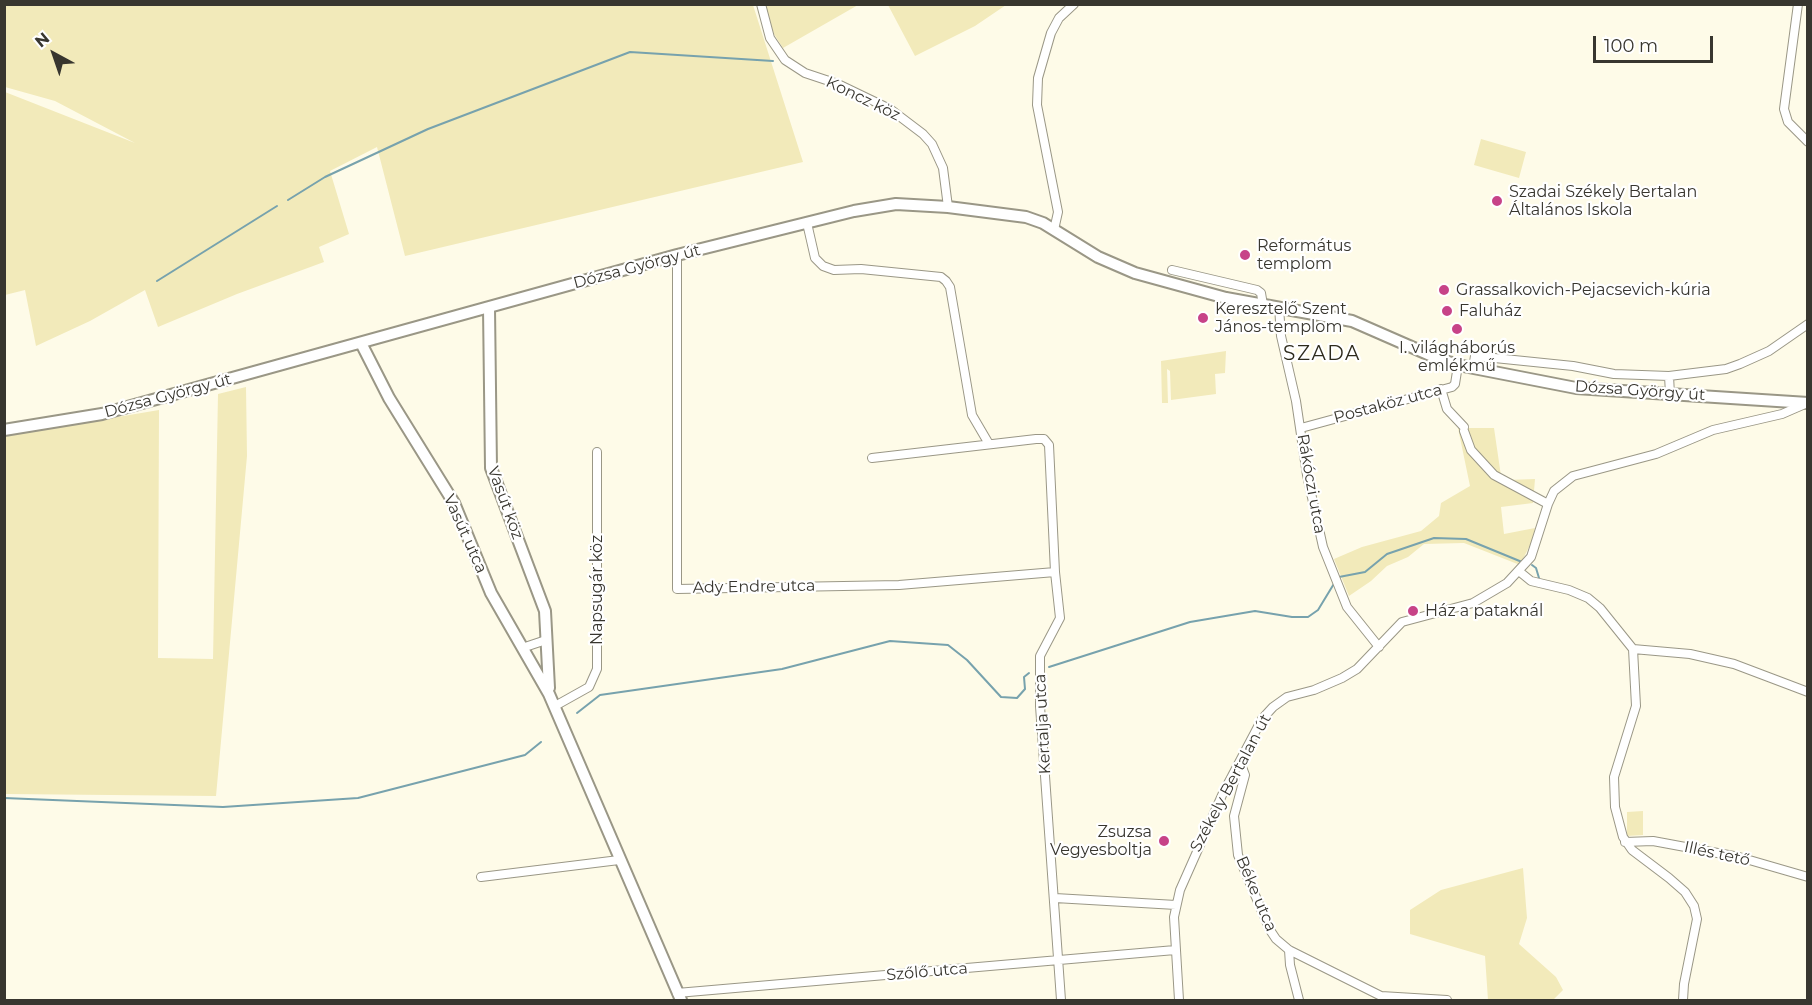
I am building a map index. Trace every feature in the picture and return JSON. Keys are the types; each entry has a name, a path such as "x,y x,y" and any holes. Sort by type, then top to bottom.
{"main road":[{"name":"Dózsa György út","path":"4,430 102,414 677,255 854,211 896,204 1026,216 1098,257 1135,273 1226,298 1352,321 1439,359 1473,368 1575,387 1807,403"},
{"name":"Vasút köz","path":"489,308 490,468 545,611 549,694"},
{"name":"Vasút utca","path":"361,343 389,398 454,503 492,593 525,647 555,706 679,997"}],"street":[{"name":"Koncz köz","path":"761,4 770,38 785,60 805,73 838,84 890,109 932,144 943,168 948,207"},
{"path":"1054,230 1058,212 1037,105 1038,78 1051,33 1059,18 1074,4"},
{"path":"1798,4 1784,109 1788,122 1808,142"},
{"path":"807,223 815,258 823,266 834,270 861,269 941,277 946,281 950,287 972,415 989,444"},
{"name":"Ady Endre utca","path":"677,255 677,589 899,585 1055,572"},
{"path":"1172,270 1257,290 1262,296 1263,305"},
{"name":"Rákóczi utca","path":"1279,307 1281,336 1318,526 1338,588 1355,619 1379,646"},
{"path":"1670,394 1669,376 1726,369 1740,364 1769,351 1808,324"},
{"name":"Dózsa György út","path":"1473,368 1475,356 1573,366 1614,374 1669,376"},
{"name":"Postaköz utca","path":"1300,428 1454,386 1458,364"},
{"path":"1437,390 1447,409 1464,429 1471,450 1494,475 1548,504"},
{"name":"Székely Bertalan út","path":"1179,1000 1176,905 1201,837 1262,719 1273,706 1287,697 1314,690 1357,669 1402,622 1486,598 1520,572 1535,548 1554,491 1573,477 1656,454 1713,430 1782,414 1807,403"},
{"name":"Kertalja utca","path":"872,458 1036,439 1044,439 1049,445 1055,572 1060,618 1040,656 1040,696 1061,1000"},
{"name":"Napsugár köz","path":"555,706 589,687 597,669 597,452"},
{"path":"1520,572 1540,585 1569,590 1588,598 1600,608 1633,649 1636,706 1619,756 1613,792 1625,842 1685,892 1694,906 1697,919 1683,1000"},
{"path":"525,647 546,640"},
{"path":"1633,649 1690,654 1734,664 1808,692"},
{"name":"Béke utca","path":"1240,762 1245,775 1234,816 1238,855 1270,930 1289,950 1381,996 1447,1000"},
{"name":"Illés tető","path":"1625,842 1653,841 1739,857 1808,877"},
{"path":"481,877 619,860"},
{"path":"1055,898 1176,905"},
{"name":"Szőlő utca","path":"679,997 1176,950"},
{"name":"Béke utca","path":"1289,950 1299,1000"}],"shaded area":[{"path":"5,4 753,5 803,162 405,256 377,147 330,171 349,234 319,247 324,262 237,294 158,327 145,290 90,321 36,346 25,290 5,295 5,92 135,143 55,101 5,87"},
{"path":"765,5 858,5 783,48 774,34"},
{"path":"888,5 1006,5 975,26 915,56"},
{"path":"1481,139 1526,152 1519,178 1474,165"},
{"path":"1226,351 1225,373 1215,374 1216,394 1171,400 1170,371 1167,369 1168,403 1162,403 1161,361"},
{"path":"246,387 247,456 216,796 5,794 5,436 159,410 158,658 213,659 218,394"},
{"path":"1458,428 1494,428 1501,476 1507,480 1535,479 1533,503 1501,507 1504,534 1535,528 1531,543 1520,565 1464,543 1424,544 1408,557 1387,566 1371,581 1349,596 1334,559 1362,547 1421,531 1439,516 1441,503 1470,486"},
{"path":"1643,811 1643,835 1627,836 1627,812"},
{"path":"1523,868 1527,918 1519,944 1556,977 1563,990 1553,1000 1488,1000 1485,956 1410,934 1410,910 1441,890"}],"waterway":[{"path":"288,200 325,177 428,129 630,52 773,61"},
{"path":"157,281 277,206"},
{"path":"1339,577 1365,572 1387,554 1434,538 1466,539 1522,562"},
{"path":"1532,565 1536,568 1539,578"},
{"path":"1049,667 1190,622 1255,611 1308,617 1318,610 1335,582"},
{"path":"577,713 600,695 782,669 890,641 948,645 967,660 1001,697 1017,698 1025,689 1024,677 1029,673"},
{"path":"4,798 223,807 358,798 525,755 541,742"}],"place":[{"name":"Szadai Székely Bertalan Általános Iskola","path":"1497,201"},
{"name":"Református templom","path":"1245,255"},
{"name":"Grassalkovich-Pejacsevich-kúria","path":"1444,290"},
{"name":"Faluház","path":"1447,311"},
{"name":"Keresztelő Szent János-templom","path":"1203,318"},
{"name":"I. világháborús emlékmű","path":"1457,329"},
{"name":"Ház a pataknál","path":"1413,611"},
{"name":"Zsuzsa Vegyesboltja","path":"1164,841"}],"district":[{"name":"SZADA","path":"1322,354"}]}
